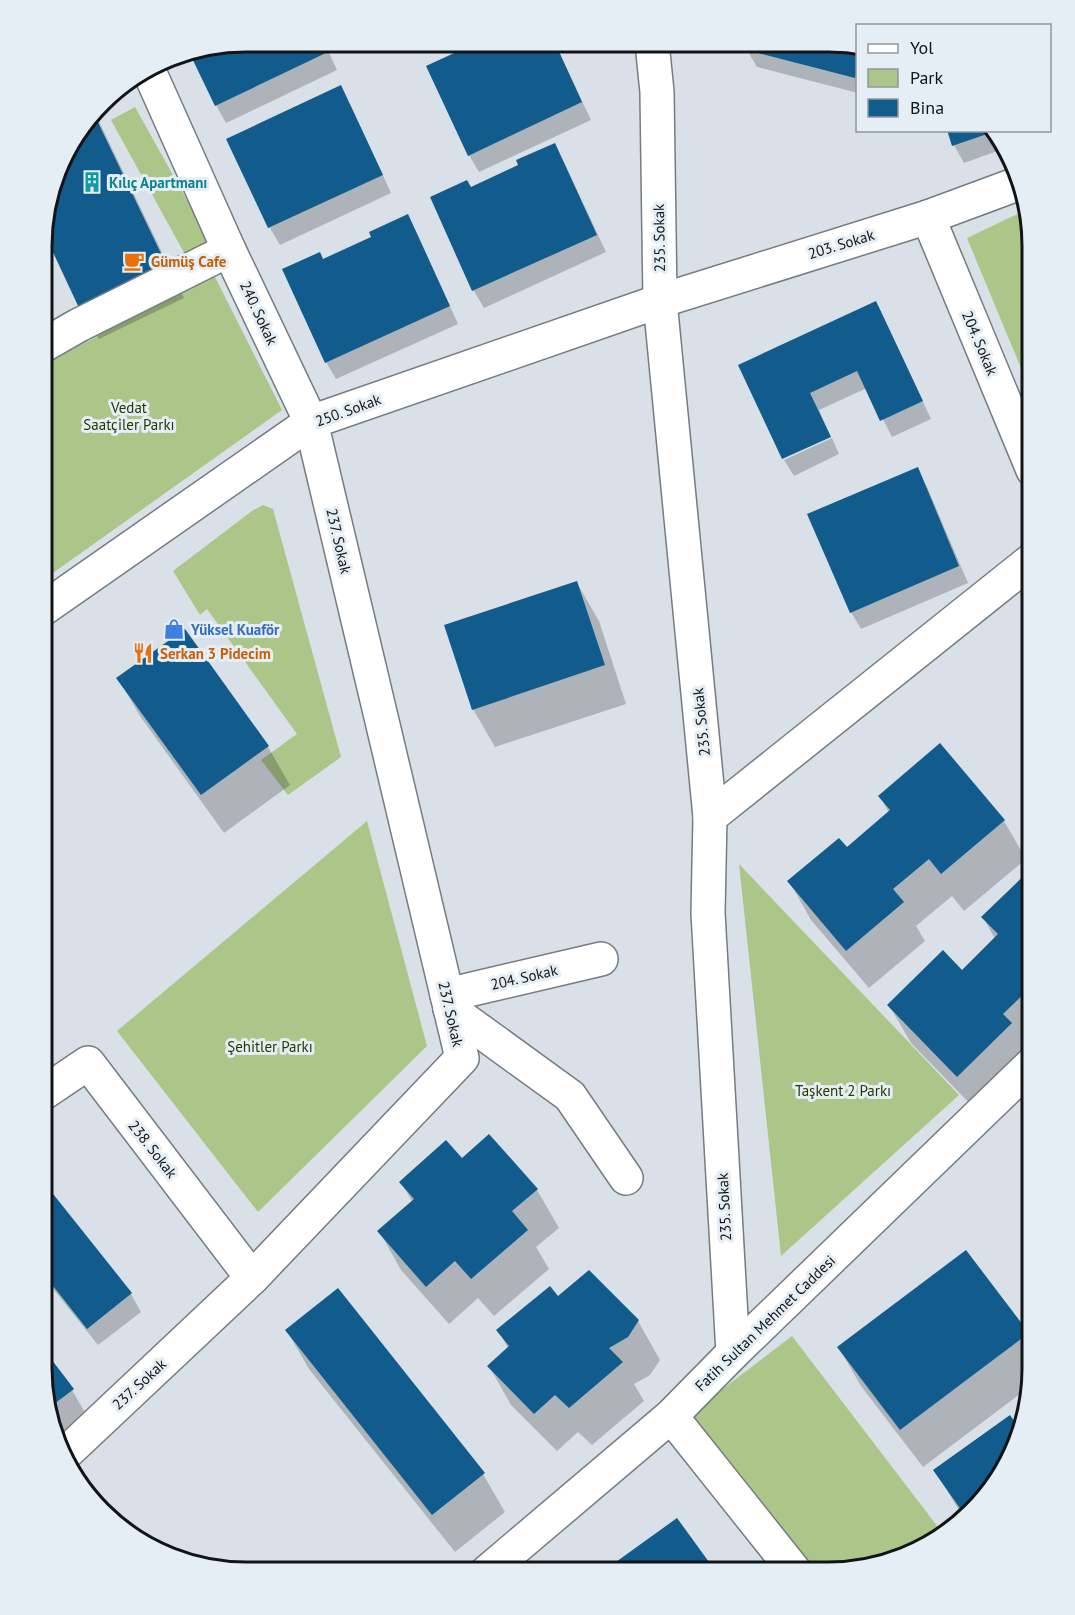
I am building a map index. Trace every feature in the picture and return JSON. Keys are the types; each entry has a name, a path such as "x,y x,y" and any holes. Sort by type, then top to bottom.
{"street":[{"path":"653,52 657,92"},
{"path":"657,92 666,52"},
{"name":"240. Sokak","path":"152,77 229,250 311,422"},
{"name":"235. Sokak","path":"657,92 660,301 710,817 709,935 733,1353"},
{"name":"203. Sokak","path":"660,301 928,217 1013,186"},
{"name":"204. Sokak","path":"928,217 1022,443"},
{"path":"52,340 229,250"},
{"name":"250. Sokak","path":"52,603 311,422 660,301"},
{"name":"237. Sokak","path":"70,1449 252,1278 462,1058 311,422"},
{"path":"710,817 1022,568"},
{"name":"204. Sokak","path":"448,1002 602,959"},
{"path":"448,1002 570,1096 626,1178"},
{"name":"238. Sokak","path":"52,1087 88,1064 252,1278"},
{"name":"Fatih Sultan Mehmet Caddesi","path":"499,1562 671,1416 733,1353 1022,1074"},
{"path":"671,1416 787,1562"}],"green space":[{"path":"135,107 212,245 187,258 111,120"},
{"path":"1020,213 1022,246 1022,370 967,238"},
{"name":"Vedat Saatçiler Parkı","path":"213,273 282,410 52,574 52,361"},
{"path":"263,505 273,509 341,757 288,795 261,760 297,734 207,609 200,615 173,571"},
{"name":"Şehitler Parkı","path":"367,821 427,1046 258,1212 117,1031"},
{"name":"Taşkent 2 Parkı","path":"739,864 959,1095 781,1256"},
{"path":"792,1336 939,1528 903,1548 879,1556 841,1562 804,1562 690,1414"}],"building":[{"path":"246,52 328,52 215,106 193,60"},
{"path":"456,52 559,52 582,102 468,156 426,66"},
{"path":"754,52 856,54 855,78"},
{"path":"341,85 383,175 268,228 226,139"},
{"name":"Kılıç Apartmanı","path":"98,123 168,268 80,310 52,250 54,221 67,172 78,150"},
{"path":"948,132 985,132 986,134 952,146"},
{"path":"555,143 597,235 472,291 430,197 467,180 471,187 518,165 516,160"},
{"path":"408,214 450,306 325,363 282,269 320,252 323,259 371,237 369,232"},
{"path":"876,301 923,401 880,421 857,371 810,393 831,437 782,459 738,365"},
{"path":"918,467 959,566 850,613 807,514"},
{"path":"577,581 605,665 472,710 444,625"},
{"path":"185,629 269,746 201,795 116,678"},
{"path":"940,743 1005,820 941,874 929,859 893,889 904,902 846,951 787,881 839,838 847,847 890,810 878,796"},
{"path":"1022,878 1022,996 1003,1014 1012,1023 957,1077 887,1005 943,950 962,970 998,934 981,917"},
{"path":"489,1134 538,1189 512,1211 528,1230 471,1279 455,1261 426,1287 377,1231 414,1199 399,1182 446,1140 462,1158"},
{"path":"52,1193 132,1293 87,1329 52,1285"},
{"path":"966,1250 1022,1324 1022,1338 900,1430 837,1347"},
{"path":"589,1270 639,1320 628,1337 609,1348 623,1362 569,1408 555,1395 534,1414 487,1366 509,1346 496,1330 550,1286 558,1296"},
{"path":"338,1288 485,1473 432,1515 285,1330"},
{"path":"52,1360 74,1389 56,1403"},
{"path":"1010,1415 1015,1422 997,1466 961,1510 933,1470"},
{"path":"677,1518 709,1562 616,1562"}],"place":[{"name":"Kılıç Apartmanı","path":"92,182"},
{"name":"Gümüş Cafe","path":"134,261"},
{"name":"Yüksel Kuaför","path":"174,629"},
{"name":"Serkan 3 Pidecim","path":"143,653"}]}
